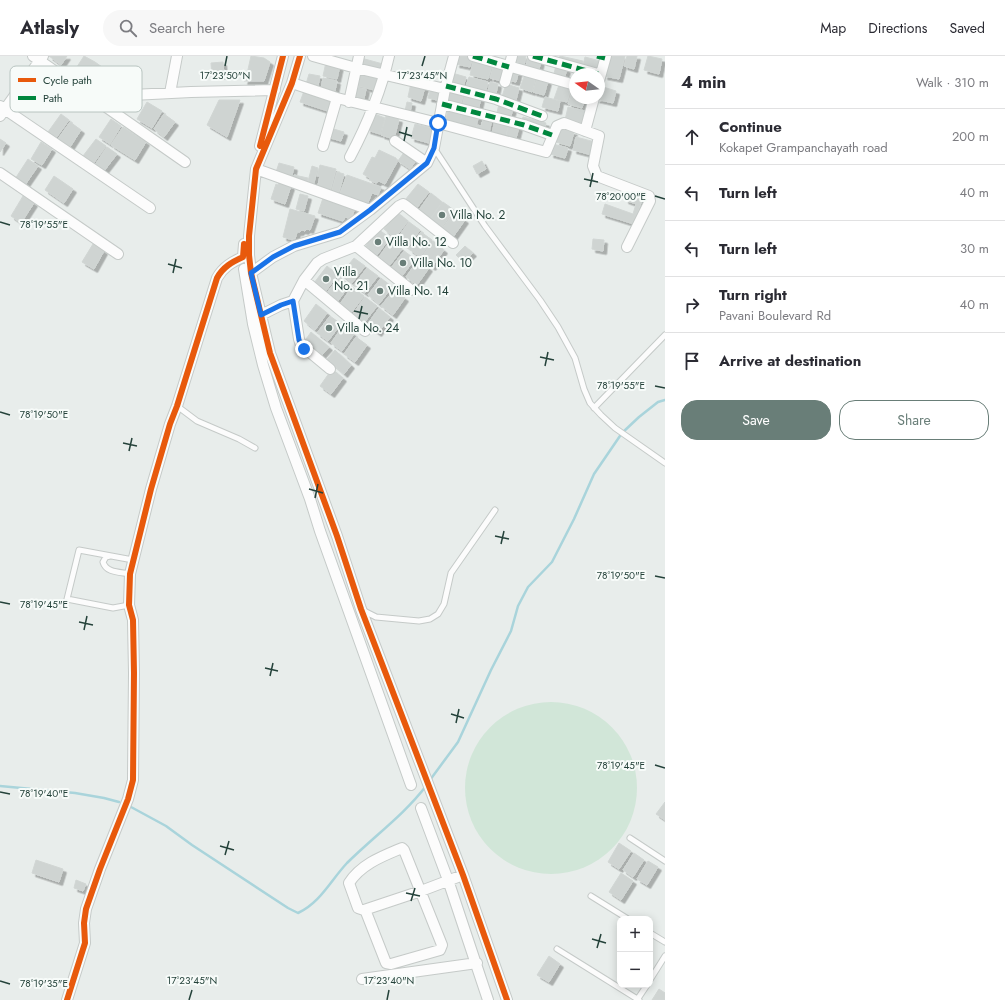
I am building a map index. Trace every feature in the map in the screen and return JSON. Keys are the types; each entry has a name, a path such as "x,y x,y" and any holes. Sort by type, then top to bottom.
{"street":[{"path":"170,93 177,56"},
{"path":"283,56 246,204 243,257 253,324 263,365 284,428 411,785"},
{"path":"300,56 292,83 256,169 249,236 251,273 270,353 337,536 361,609 463,875 507,1000"},
{"path":"313,56 385,75 496,99 542,116"},
{"path":"349,102 359,56"},
{"path":"350,157 361,137 373,108 385,75 389,56"},
{"path":"251,273 273,257 294,246 340,232 370,210 427,163 434,148 442,104 454,56"},
{"path":"473,56 569,83"},
{"path":"505,82 512,56"},
{"path":"533,56 573,68"},
{"path":"601,68 603,57"},
{"path":"38,58 49,66"},
{"path":"292,83 349,102 438,123 546,152 557,126 564,123 599,136 593,166 597,176 649,196 650,201 626,247"},
{"path":"142,94 275,90"},
{"path":"10,98 2,110 150,208"},
{"path":"323,146 337,98"},
{"path":"442,104 524,125 552,135"},
{"path":"585,130 592,104"},
{"path":"114,112 185,162"},
{"path":"395,141 427,163"},
{"path":"256,169 370,210"},
{"path":"0,173 118,254"},
{"path":"330,369 301,345 293,301 304,280 317,263 323,259 356,246 403,204 453,243"},
{"path":"356,246 411,290"},
{"path":"67,1000 85,943 84,922 86,909 128,799 133,780 133,620 129,605 130,574 133,560 151,489 170,424 217,278 223,268 231,262 243,257"},
{"path":"304,280 365,331"},
{"path":"261,315 293,301"},
{"path":"393,736 408,731"},
{"path":"421,808 477,963 488,1000"},
{"path":"364,910 386,963 392,964 440,950 442,945 421,891 402,848 376,859 352,878 350,883 358,908 364,910 421,891 463,875"},
{"path":"362,979 477,963"}],"lane":[{"path":"434,148 485,226 540,300 558,327 575,358 584,389 590,403 615,428 665,463"},
{"path":"594,408 665,335"},
{"path":"177,406 197,421 239,439 255,448"},
{"path":"361,609 376,617 419,621 430,619 438,614 444,604 451,573 495,510"},
{"path":"129,605 113,608 67,600 79,550 133,560"},
{"path":"110,556 103,562 106,568 109,570 130,574"},
{"path":"630,838 665,861"},
{"path":"591,896 623,916"},
{"path":"653,935 665,942"},
{"path":"557,949 638,1000 645,988"},
{"path":"653,975 665,956"}],"green space":[{"path":"543,702 559,702 592,712 612,727 627,747 635,771 637,788 635,805 627,829 612,849 592,864 576,870 559,874 543,874 510,864 490,849 485,843 475,829 469,813 465,796 465,780 475,747 490,727 496,722 510,712 526,706"}],"building":[{"path":"49,56 67,56 61,65"},
{"path":"84,56 95,62 92,66 78,66"},
{"path":"251,56 264,58 270,62 264,81 244,81"},
{"path":"458,56 473,56 470,67 456,64"},
{"path":"513,56 526,56 524,66 512,63"},
{"path":"560,56 583,61 581,68 558,62"},
{"path":"608,56 625,56 619,79 605,76"},
{"path":"627,56 637,56 634,69 624,66"},
{"path":"648,56 662,59 659,74 644,70"},
{"path":"528,57 541,60 538,74 525,70"},
{"path":"585,57 600,61 598,68 582,68"},
{"path":"361,58 383,64 381,71 359,66"},
{"path":"474,58 493,63 488,79 470,75"},
{"path":"95,62 101,66 92,66"},
{"path":"223,62 224,75 212,76 211,63"},
{"path":"326,62 340,65 337,79 323,76"},
{"path":"494,64 506,67 502,81 490,78"},
{"path":"556,66 567,69 564,79 553,77"},
{"path":"511,68 519,70 516,82 508,80"},
{"path":"359,71 381,77 378,91 355,85"},
{"path":"452,73 466,77 463,88 449,84"},
{"path":"309,74 320,76 318,86 306,84"},
{"path":"525,74 536,77 532,92 520,88"},
{"path":"469,77 488,82 485,94 465,89"},
{"path":"323,78 337,81 335,91 321,88"},
{"path":"537,78 548,81 544,95 533,92"},
{"path":"490,82 498,84 495,98 487,96"},
{"path":"411,83 425,87 421,101 408,97"},
{"path":"506,84 519,88 515,104 501,100"},
{"path":"559,85 569,88 567,102 554,99"},
{"path":"355,87 366,89 363,103 352,101"},
{"path":"605,88 616,91 613,103 605,101"},
{"path":"449,90 464,93 460,107 445,103"},
{"path":"304,91 335,101 331,112 300,102"},
{"path":"430,91 439,93 437,100 428,98"},
{"path":"465,94 481,98 478,111 462,107"},
{"path":"545,97 560,101 558,111 542,107"},
{"path":"219,100 240,100 227,137 207,125"},
{"path":"569,101 569,104 583,104 582,108 568,104"},
{"path":"147,102 162,111 152,128 137,119"},
{"path":"407,102 412,103 410,112 405,111"},
{"path":"499,104 513,108 510,120 496,117"},
{"path":"449,107 463,110 459,126 445,122"},
{"path":"568,107 585,111 581,124 565,120"},
{"path":"463,111 479,115 475,130 459,126"},
{"path":"372,113 385,118 380,134 367,130"},
{"path":"61,114 69,120 56,138 48,132"},
{"path":"164,114 175,122 164,137 154,129"},
{"path":"386,116 399,119 394,139 381,135"},
{"path":"484,117 492,119 489,133 476,129 477,125 481,126"},
{"path":"523,117 546,123 544,129 521,123"},
{"path":"111,119 121,126 110,144 99,137"},
{"path":"495,120 509,124 505,138 492,134"},
{"path":"70,122 81,130 70,147 58,139"},
{"path":"415,124 432,128 429,143 411,138"},
{"path":"509,124 519,127 515,142 505,139"},
{"path":"123,127 146,142 135,160 111,145"},
{"path":"330,128 344,132 341,141 327,137"},
{"path":"560,128 574,132 570,146 556,142"},
{"path":"576,137 595,142 592,155 573,150"},
{"path":"0,139 6,143 0,152"},
{"path":"96,139 106,146 93,164 83,156"},
{"path":"41,142 52,149 42,165 31,159"},
{"path":"553,144 568,148 565,158 550,154"},
{"path":"107,147 117,154 104,171 95,165"},
{"path":"379,150 396,158 397,162 385,184 379,181 376,183 369,180 370,178 363,174 372,157 375,158"},
{"path":"405,151 417,159 410,169 398,161"},
{"path":"28,159 38,166 25,185 15,179"},
{"path":"482,161 486,169 477,174 473,166"},
{"path":"279,163 294,167 291,179 275,175"},
{"path":"320,165 336,169 330,192 317,189 320,176 317,176"},
{"path":"312,166 318,168 313,186 307,185"},
{"path":"337,172 344,174 339,192 332,190"},
{"path":"294,175 308,178 306,184 293,181"},
{"path":"347,175 381,187 378,195 372,193 366,207 339,196"},
{"path":"54,176 73,189 64,203 45,190"},
{"path":"279,182 291,186 285,204 271,199 276,184 278,185"},
{"path":"418,184 429,192 416,209 405,200"},
{"path":"627,192 643,197 634,224 602,214 605,204 633,214 636,204 625,200"},
{"path":"431,193 442,202 430,219 419,210"},
{"path":"300,194 308,196 304,211 296,209"},
{"path":"23,196 34,203 21,223 11,216"},
{"path":"323,198 355,208 351,219 345,217 343,221 318,213"},
{"name":"Villa No. 2","path":"443,202 454,210 442,227 430,219"},
{"path":"290,209 315,216 310,230 307,229 305,231 302,230 297,232 295,239 293,238 293,240 283,237"},
{"path":"397,212 408,221 395,238 384,229"},
{"path":"454,212 465,220 453,237 442,229"},
{"path":"409,222 420,230 408,247 397,239"},
{"name":"Villa No. 12","path":"378,229 390,238 377,255 366,246"},
{"path":"421,232 432,240 420,257 409,249"},
{"path":"593,239 604,240 603,251 592,249"},
{"path":"391,240 402,249 390,265 379,257"},
{"path":"433,241 444,250 432,267 421,258"},
{"path":"93,244 104,251 94,269 82,262"},
{"path":"465,246 473,253 463,262 456,255"},
{"name":"Villa No. 10","path":"404,251 415,259 402,276 391,268"},
{"path":"354,258 365,266 352,283 341,274"},
{"path":"418,260 429,268 417,285 406,277"},
{"name":"Villa No. 21","path":"327,266 338,275 325,292 314,283"},
{"path":"367,268 378,276 365,293 354,285"},
{"path":"339,277 350,285 337,302 326,294"},
{"name":"Villa No. 14","path":"381,278 392,287 379,304 368,295"},
{"path":"352,287 364,296 351,313 340,304"},
{"path":"394,290 405,298 393,315 381,306"},
{"path":"365,297 377,306 364,323 353,314"},
{"path":"316,304 327,313 315,330 304,321"},
{"path":"379,308 390,317 378,333 367,325"},
{"name":"Villa No. 24","path":"330,316 341,324 328,341 317,333"},
{"path":"343,326 354,334 342,351 331,343"},
{"path":"311,332 329,347 321,356 304,342"},
{"path":"356,337 367,345 355,362 344,354"},
{"path":"335,350 351,365 344,374 327,359"},
{"path":"332,369 343,378 331,394 320,386"},
{"path":"665,802 665,820 656,814"},
{"path":"619,843 631,851 619,869 608,862"},
{"path":"634,853 644,860 633,877 623,870"},
{"path":"36,860 63,869 59,882 32,873"},
{"path":"648,861 658,867 647,885 637,879"},
{"path":"621,873 633,881 621,900 609,892"},
{"path":"76,880 86,884 83,891 74,888"},
{"path":"549,956 560,964 549,982 537,975"},
{"path":"659,989 665,993 665,1000 652,1000"}],"waterway":[{"path":"430,780 458,742 491,670 511,631 518,606 528,587 552,562 574,519 594,474 622,433 658,402 665,400"},
{"path":"0,786 75,793 119,802"},
{"path":"131,807 166,826 192,845 298,913 313,903 347,863 408,807 426,786"}],"marked path":[{"path":"473,56 509,67"},
{"path":"533,56 576,68"},
{"path":"597,56 605,58"},
{"path":"446,86 496,99 542,116"},
{"path":"442,104 524,125 552,135"}],"cycle path":[{"path":"260,146 283,56"},
{"path":"300,56 292,83 256,169 249,236 251,273 270,353 337,536 361,609 463,875 507,1000"},
{"path":"67,1000 85,943 84,923 86,909 128,799 133,780 134,673 133,620 129,605 130,574 151,489 170,424 217,278 228,265 243,257 244,244"}],"place":[{"name":"Villa No. 2","path":"442,215"},
{"name":"Villa No. 12","path":"378,242"},
{"name":"Villa No. 10","path":"403,263"},
{"name":"Villa No. 21","path":"326,279"},
{"name":"Villa No. 14","path":"380,291"},
{"name":"Villa No. 24","path":"329,328"}],"route":[{"path":"304,349 299,340 293,301 261,315 251,273 273,257 294,246 340,232 370,210 427,163 434,148 438,123"}]}
